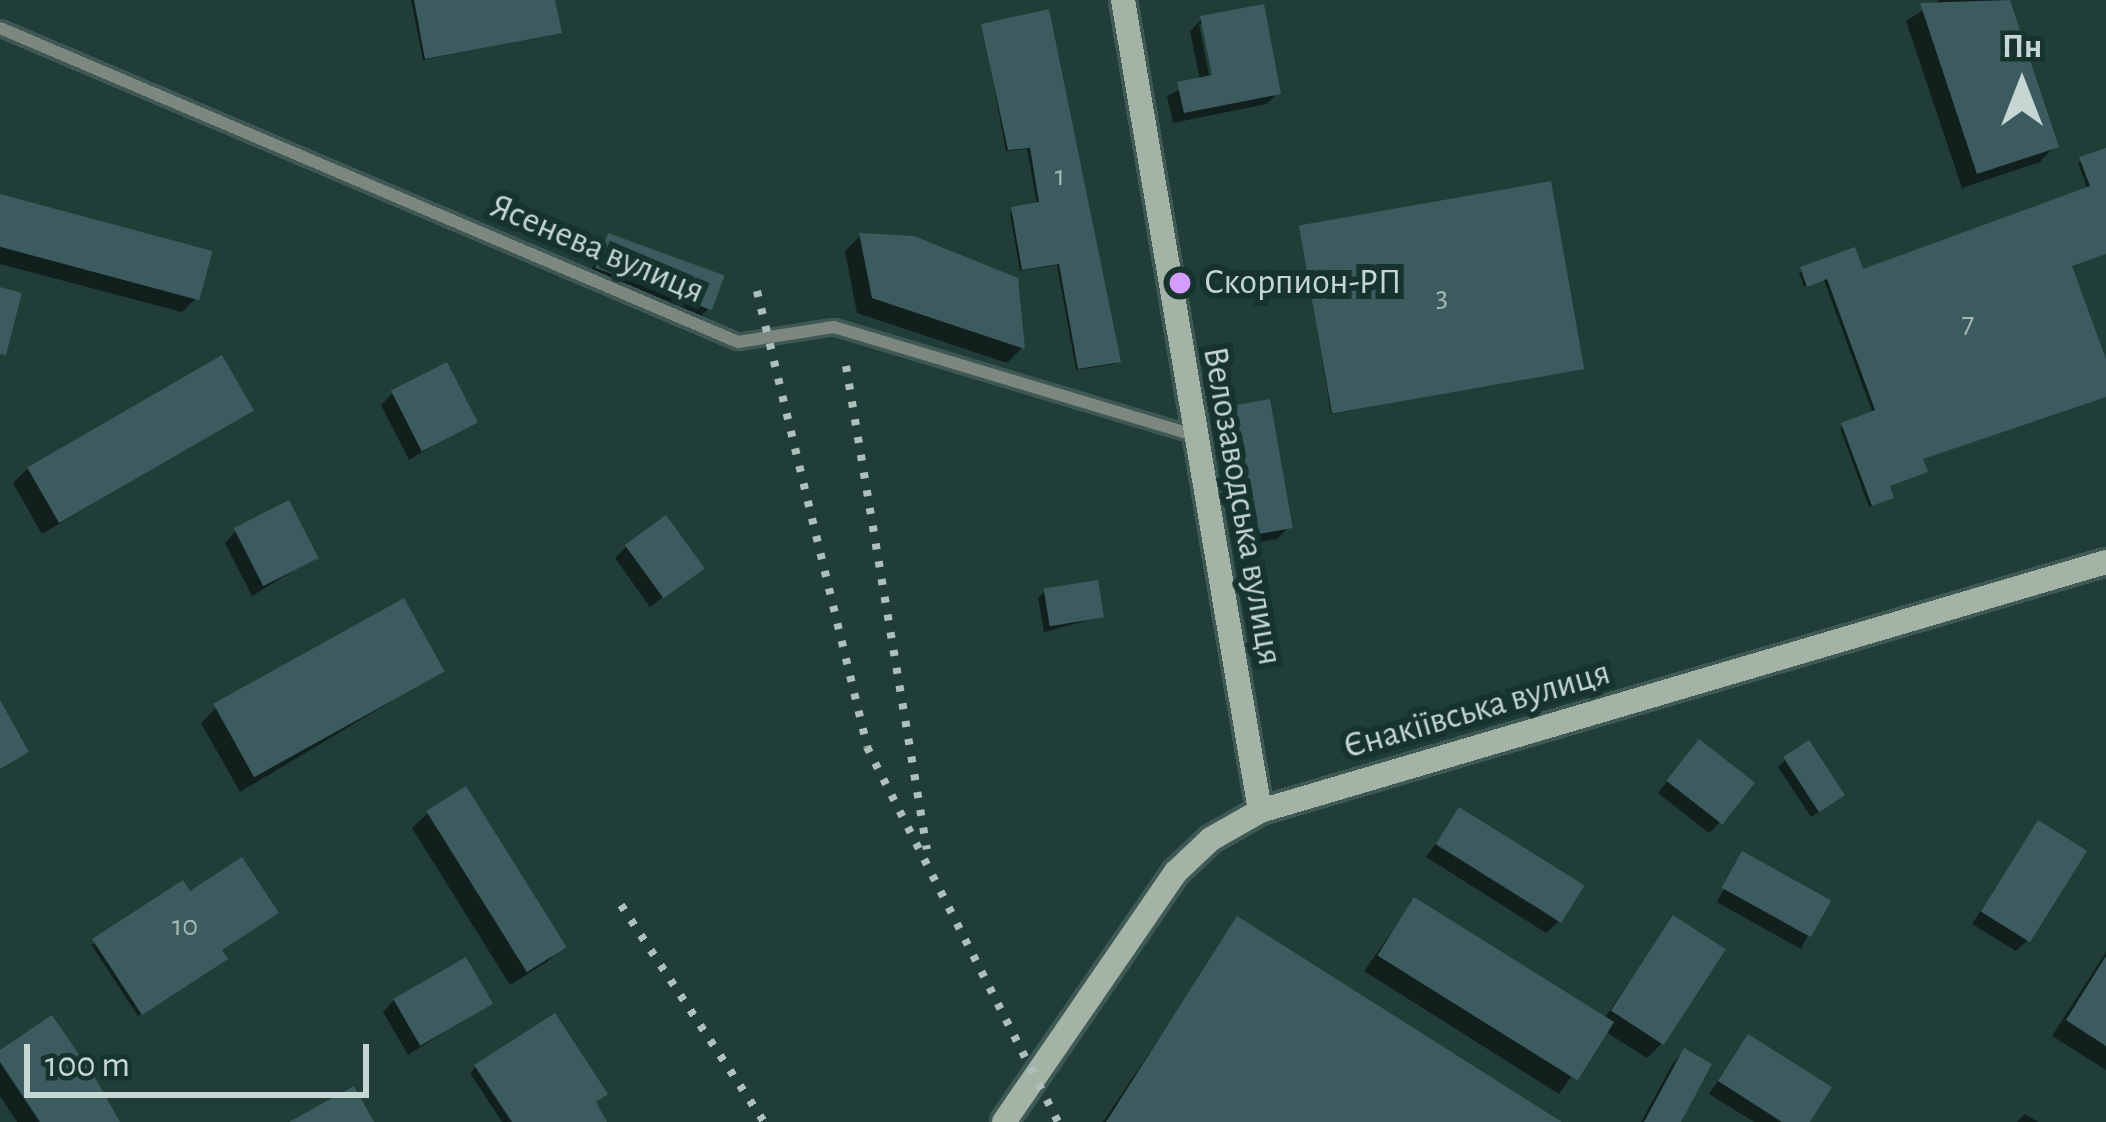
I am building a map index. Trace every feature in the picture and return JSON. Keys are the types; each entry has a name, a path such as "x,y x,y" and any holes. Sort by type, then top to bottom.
{"street":[{"name":"Велозаводська вулиця","path":"1123,0 1190,434 1260,811"},
{"name":"Ясенева вулиця","path":"0,28 738,342 834,327 1190,434"},
{"name":"Єнакіївська вулиця","path":"1004,1122 1176,872 1260,811 2106,562"}],"building":[{"path":"414,0 555,0 562,33 425,59"},
{"path":"2010,0 2059,147 1977,174 1920,3"},
{"path":"1264,4 1281,94 1184,113 1177,82 1212,75 1200,16"},
{"path":"1049,9 1121,362 1078,369 1059,264 1022,270 1011,207 1039,202 1030,148 1008,150 981,24"},
{"path":"2106,148 2106,254 2072,266 2106,359 2106,397 1923,459 1928,472 1890,486 1894,498 1872,506 1841,423 1875,410 1827,279 1807,287 1800,267 1855,247 1863,269 2090,186 2079,157"},
{"path":"1551,181 1584,369 1332,414 1299,225"},
{"path":"0,194 213,251 199,300 0,247"},
{"path":"608,233 725,275 712,310 595,268"},
{"path":"859,233 914,236 1018,278 1025,349 872,298"},
{"path":"0,287 22,293 6,355 0,354"},
{"path":"222,355 254,410 59,523 27,468"},
{"path":"447,362 478,423 422,451 391,391"},
{"path":"1270,399 1293,528 1249,536 1227,407"},
{"path":"289,500 319,558 263,586 234,528"},
{"path":"666,515 705,568 664,598 625,545"},
{"path":"1098,580 1104,618 1050,626 1044,589"},
{"path":"404,598 445,671 254,777 213,704"},
{"path":"0,700 29,752 0,769"},
{"path":"1699,739 1755,783 1722,824 1666,781"},
{"path":"1809,740 1845,795 1819,812 1783,757"},
{"path":"466,786 567,947 527,972 426,811"},
{"path":"1459,807 1585,885 1561,923 1436,844"},
{"path":"2038,820 2087,851 2030,942 1981,912"},
{"path":"1742,851 1831,900 1811,937 1722,888"},
{"path":"242,857 279,913 222,950 228,959 142,1015 92,939 183,880 190,891"},
{"path":"1414,897 1614,1022 1578,1081 1377,956"},
{"path":"1673,915 1726,949 1664,1045 1611,1011"},
{"path":"1237,916 1562,1122 1106,1122"},
{"path":"2106,956 2106,1046 2066,1020"},
{"path":"466,957 493,1004 420,1046 393,999"},
{"path":"555,1013 608,1094 596,1102 607,1122 512,1122 474,1065"},
{"path":"52,1015 120,1122 40,1122 0,1062 0,1050"},
{"path":"1748,1034 1832,1087 1810,1122 1782,1122 1718,1081"},
{"path":"1684,1048 1712,1064 1681,1122 1644,1122"},
{"path":"354,1086 374,1122 289,1122"}],"railway":[{"path":"757,291 867,747 1058,1122"},
{"path":"846,366 927,849"},
{"path":"621,905 764,1122"}],"place":[{"name":"Скорпион-РП","path":"1180,283"}]}
